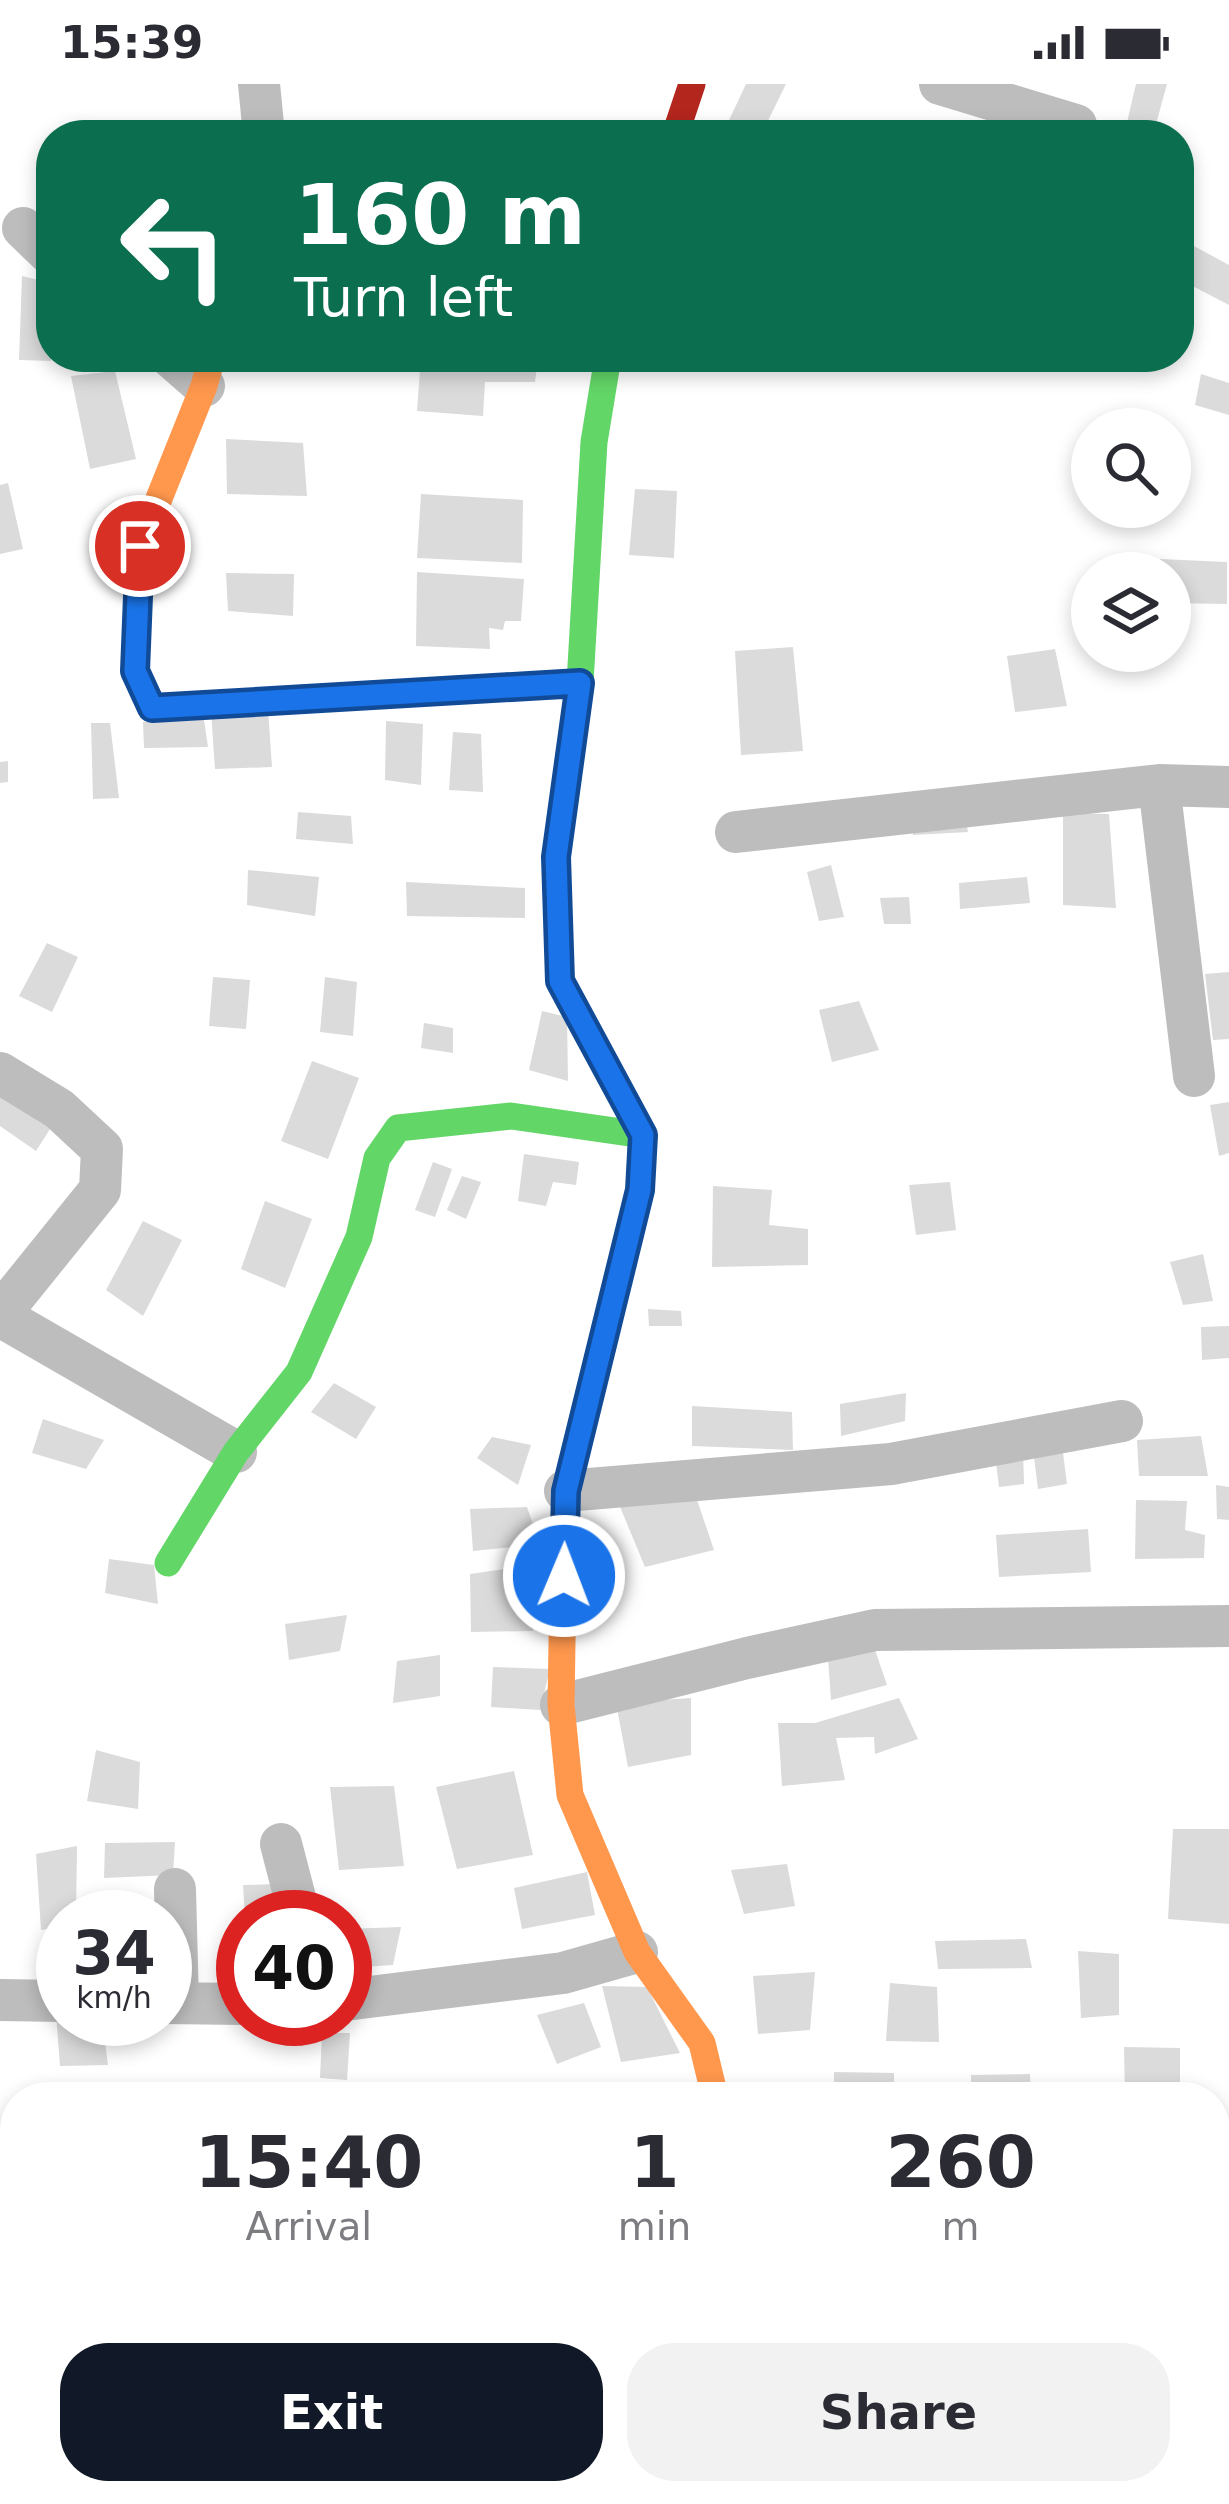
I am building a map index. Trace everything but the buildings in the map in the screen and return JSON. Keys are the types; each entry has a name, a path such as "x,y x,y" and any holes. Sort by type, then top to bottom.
{"street":[{"path":"259,84 263,120"},
{"path":"679,120 692,84"},
{"path":"940,84 1059,120"},
{"path":"208,372 140,546 135,671 152,708 580,683"},
{"path":"606,372 594,442 580,683 556,857 560,981 643,1135 640,1190 566,1491 561,1705 570,1795 637,1952 702,2043 711,2082"},
{"path":"1160,785 1194,1076"},
{"path":"736,832 1160,785 1229,787"},
{"path":"0,1073 59,1109 102,1149 100,1190 0,1315 236,1452"},
{"path":"168,1563 236,1452 299,1372 359,1237 377,1158 398,1128 511,1116 643,1135"},
{"path":"566,1491 891,1464 1122,1421"},
{"path":"561,1705 875,1630 1229,1626"},
{"path":"281,1844 293,1890"},
{"path":"372,1997 563,1973 637,1952"},
{"path":"0,2000 36,2001"}],"traffic: fast":[{"path":"606,372 594,442 580,683 556,857 560,981 643,1135 642,1151"},
{"path":"286,700 580,683"},
{"path":"168,1563 236,1452 299,1372 359,1237 377,1158 398,1128 511,1116 643,1135"}],"traffic: slow":[{"path":"208,372 140,546 135,671 152,708 286,700"},
{"path":"563,1581 561,1705 570,1795 637,1952 702,2043 711,2082"}],"traffic: jam":[{"path":"680,120 692,84"},
{"path":"563,1581 565,1491 640,1190 642,1151"}],"route":[{"path":"140,546 135,671 152,708 580,683 556,857 560,981 643,1135 640,1190 566,1491 564,1576"}]}
